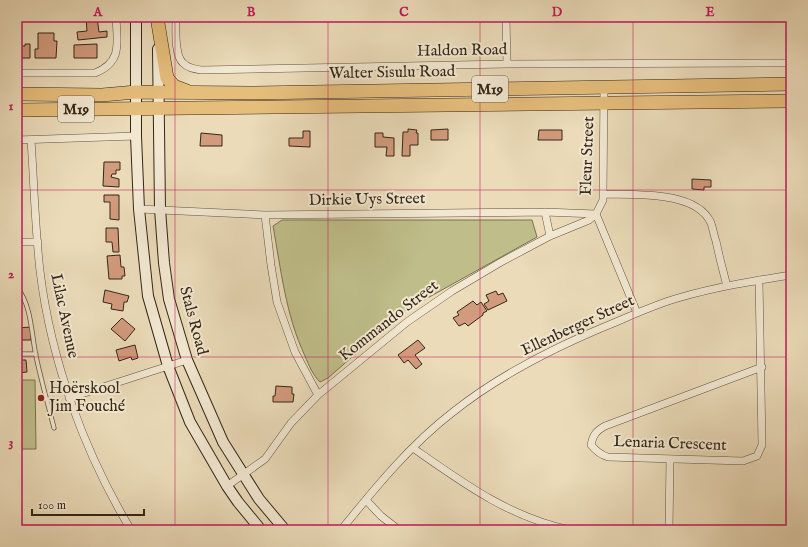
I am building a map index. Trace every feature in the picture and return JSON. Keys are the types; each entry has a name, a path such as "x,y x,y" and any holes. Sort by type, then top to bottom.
{"highway":[{"path":"157,17 168,78 174,86 190,92"},
{"name":"Walter Sisulu Road","path":"17,94 369,91 786,84"},
{"path":"786,84 786,101"},
{"path":"679,86 679,102"},
{"path":"484,89 484,104"},
{"path":"369,91 369,106"},
{"path":"289,92 289,107"},
{"name":"Walter Sisulu Road","path":"17,110 786,101"}],"street":[{"path":"17,73 95,73 104,70 110,65 116,54 116,17"},
{"path":"136,17 136,136 139,209 148,296 168,366 190,422 227,486 261,530"},
{"name":"Stals Road","path":"157,17 160,210 164,263 169,299 187,360 223,442 259,499 285,530"},
{"name":"Haldon Road","path":"176,17 177,48 179,58 181,62 188,67 200,70 506,64 791,63"},
{"path":"506,17 506,64"},
{"name":"Fleur Street","path":"604,87 603,200 596,214 638,313"},
{"path":"17,140 136,136"},
{"name":"Lilac Avenue","path":"32,140 40,271 46,309 69,398 82,432 131,530"},
{"path":"603,194 660,196 685,201 694,206 703,213 711,223 727,286"},
{"name":"Dirkie Uys Street","path":"139,209 265,214 545,212 596,214"},
{"path":"545,212 550,236"},
{"path":"265,214 277,302 295,352 318,395"},
{"name":"Kommando Street","path":"227,486 265,459 291,424 318,395 407,322 452,291 500,262 550,236 589,220 596,214"},
{"path":"17,242 38,242"},
{"name":"Ellenberger Street","path":"341,530 413,448 452,412 508,374 553,349 677,298 727,286 791,275"},
{"name":"Lenaria Crescent","path":"759,280 762,367 762,445 757,456 743,461 608,457 596,451 591,445 596,431 605,426 762,367"},
{"path":"69,398 187,360"},
{"path":"413,448 490,499 530,518 570,530"},
{"path":"669,530 670,459"},
{"path":"366,500 381,516 399,530"}],"lane":[{"path":"17,287 26,302 34,337 36,354 54,428"},
{"path":"17,354 36,354"}],"shaded area":[{"path":"282,220 532,220 537,237 406,310 328,378 320,382 313,373 298,341 289,309 273,226"},
{"path":"17,380 35,380 36,449 17,449"}],"building":[{"path":"86,17 97,17 99,32 107,31 107,37 78,40 77,32 87,31"},
{"path":"38,33 54,33 54,41 57,41 56,58 35,58 35,49 38,49"},
{"path":"17,40 19,40 18,46 30,44 30,58 17,58"},
{"path":"97,44 97,58 74,58 74,45"},
{"path":"408,129 417,130 418,145 410,145 410,156 402,156 403,132 408,132"},
{"path":"448,129 448,140 431,140 431,130"},
{"path":"539,130 562,130 562,140 538,140"},
{"path":"303,131 310,131 310,147 289,146 289,138 303,138"},
{"path":"201,133 222,135 222,146 200,146"},
{"path":"375,133 383,133 383,137 394,138 394,156 386,156 387,147 375,147"},
{"path":"104,162 120,162 120,170 116,170 116,174 112,174 111,177 119,179 119,187 103,186"},
{"path":"692,179 711,180 711,187 704,187 704,190 692,189"},
{"path":"104,195 119,195 119,220 110,219 110,202 104,202"},
{"path":"106,228 118,228 119,252 113,252 112,242 106,242"},
{"path":"120,255 121,267 124,267 125,276 122,276 122,279 109,279 107,256"},
{"path":"105,290 129,296 127,302 124,302 123,311 111,309 112,304 103,302"},
{"path":"496,291 498,295 503,293 507,301 488,310 484,304 489,301 486,295"},
{"path":"473,301 477,305 481,302 487,311 468,326 465,323 459,326 453,318 459,315 457,312"},
{"path":"122,318 135,329 125,341 111,329"},
{"path":"31,327 31,340 17,340 17,328"},
{"path":"418,340 425,348 415,355 422,364 416,369 408,360 404,363 398,355"},
{"path":"135,345 138,358 132,360 131,357 119,361 116,350"},
{"path":"17,360 26,360 27,372 17,373"},
{"path":"276,386 292,387 292,394 294,394 293,402 273,402"}],"place":[{"name":"Hoërskool Jim Fouché","path":"41,398"}]}
